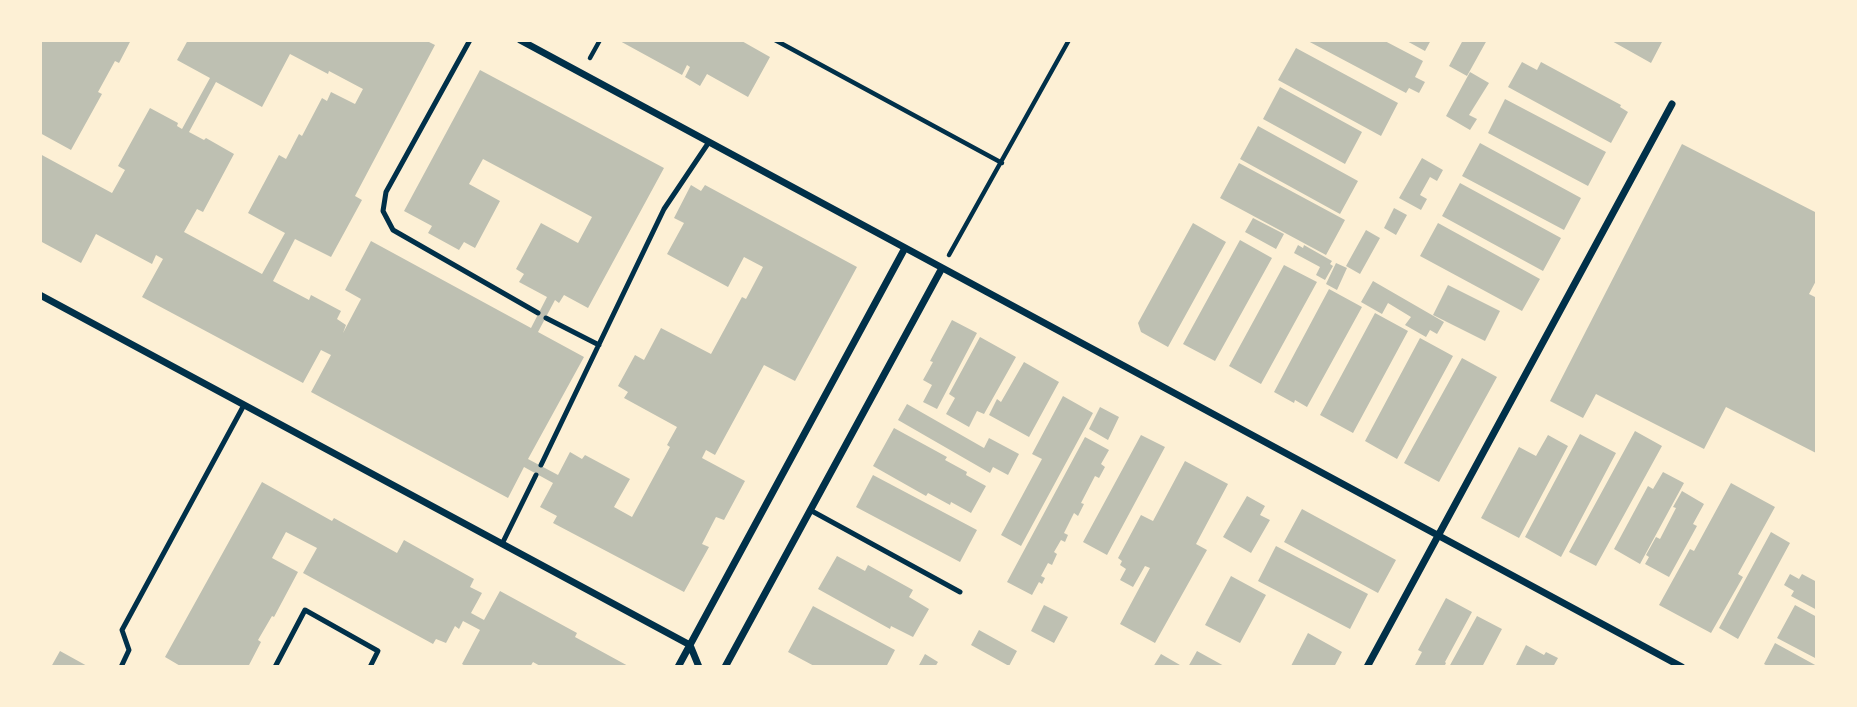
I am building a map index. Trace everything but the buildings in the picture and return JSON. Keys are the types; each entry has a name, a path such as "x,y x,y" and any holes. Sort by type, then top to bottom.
{"street":[{"path":"520,40 1682,667"},
{"path":"1367,667 1672,104"},
{"path":"678,667 905,248"},
{"path":"724,667 942,268"},
{"path":"40,295 690,645 699,667"}],"lane":[{"path":"470,40 386,191 383,211 393,230 538,313"},
{"path":"541,465 664,209 709,142"},
{"path":"545,318 599,345"},
{"path":"121,667 130,650 122,629 244,405"},
{"path":"502,544 536,475"},
{"path":"810,510 960,592"},
{"path":"275,667 306,610 378,651 370,667"}],"path":[{"path":"775,40 1002,163"},
{"path":"942,268 1069,40"}]}
